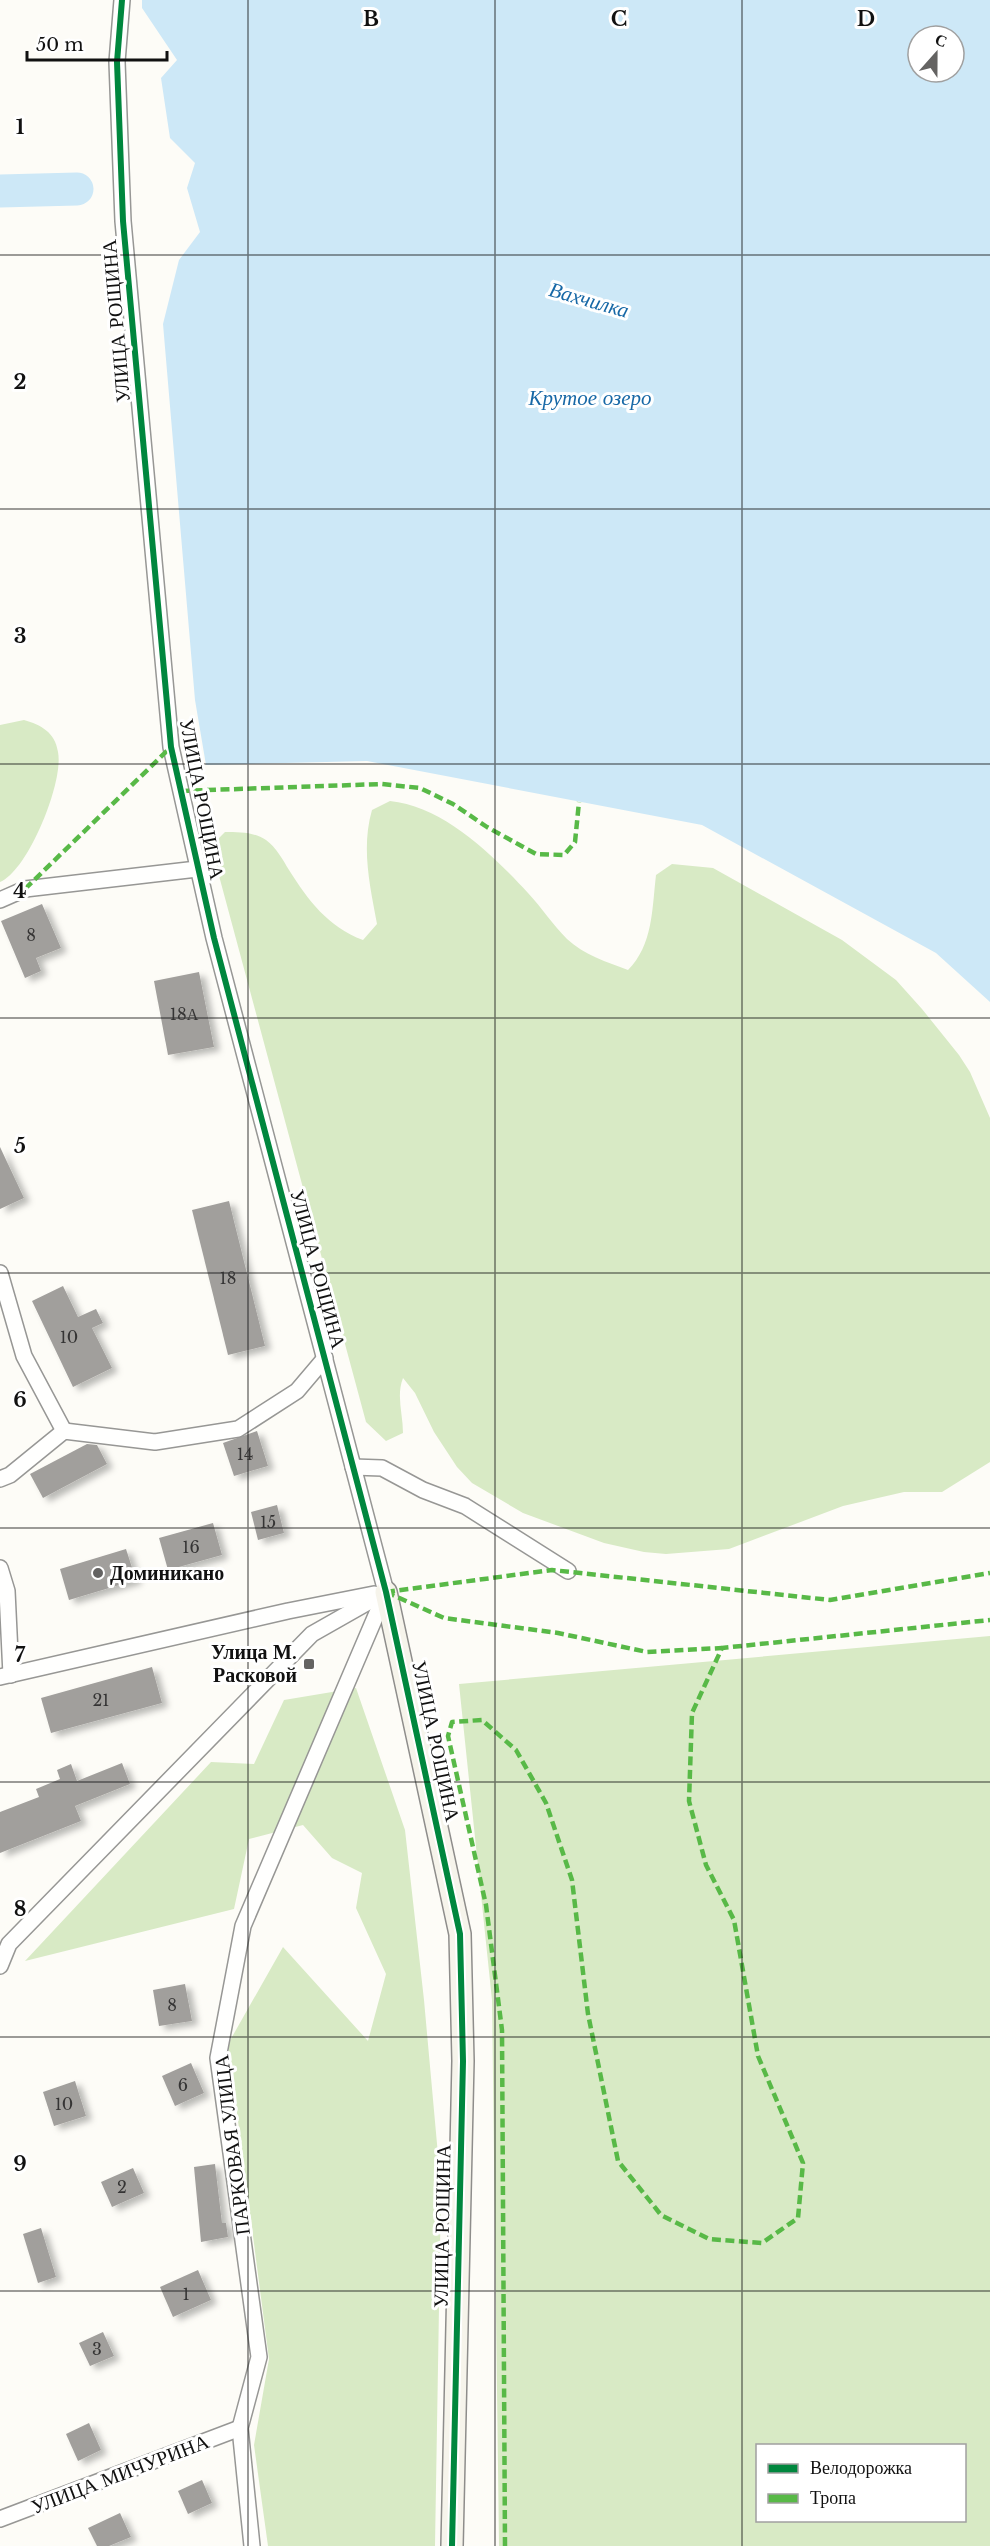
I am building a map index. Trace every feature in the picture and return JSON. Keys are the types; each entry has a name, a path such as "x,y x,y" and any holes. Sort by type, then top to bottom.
{"street":[{"name":"УЛИЦА РОЩИНА","path":"122,0 117,62 123,222 171,747 197,869 386,1592 460,1934 463,2061 452,2546"},
{"path":"0,900 25,889 197,869"},
{"path":"0,1273 24,1356 64,1431"},
{"path":"0,1479 10,1475 64,1431 155,1442 238,1429 297,1391 325,1358"},
{"path":"353,1467 382,1468 423,1490 465,1506 568,1571"},
{"path":"0,1568 7,1592 5,1676 288,1611 386,1592"},
{"path":"0,1966 9,1944 312,1634 386,1592"},
{"name":"ПАРКОВАЯ УЛИЦА","path":"252,2546 240,2428 259,2357 218,2058 243,1926 386,1592"},
{"path":"288,1611 305,1618 312,1634"},
{"name":"УЛИЦА МИЧУРИНА","path":"0,2519 240,2428"}],"green space":[{"path":"24,720 46,730 54,739 58,752 58,766 50,803 32,844 22,861 11,874 0,882 0,725"},
{"path":"390,801 410,805 448,822 499,863 574,945 596,958 628,970 647,938 656,875 672,864 713,868 842,940 896,980 959,1055 970,1072 990,1118 990,1462 942,1492 904,1492 843,1506 729,1549 666,1554 644,1552 604,1543 523,1513 472,1483 457,1467 434,1432 415,1393 403,1378 400,1398 403,1433 386,1441 366,1422 211,846 225,832 241,832 266,840 276,850 304,892 320,911 339,928 363,940 377,924 368,867 369,824 372,810"},
{"path":"990,1636 990,2546 499,2546 492,2000 459,1684"},
{"path":"356,1688 405,1830 424,2000 441,2188 435,2546 268,2546 254,2445 269,2359 228,2044 283,1947 368,2041 386,1974 356,1908 362,1873 332,1858 303,1825 249,1839 234,1909 25,1961 211,1762 254,1764 284,1700"}],"water":[{"name":"Крутое озеро","path":"142,0 990,0 990,1002 936,953 702,825 367,761 206,765 195,700 163,324 179,260 200,232 187,188 195,163 170,138 161,78 177,60 142,8"}],"building":[{"path":"42,904 61,948 36,958 41,971 25,978 1,921"},
{"path":"199,972 214,1047 168,1055 154,981"},
{"path":"0,1147 24,1198 0,1209"},
{"path":"229,1201 265,1346 228,1355 192,1210"},
{"path":"63,1286 78,1317 96,1309 103,1323 92,1328 112,1368 73,1387 32,1301"},
{"path":"257,1431 268,1466 234,1476 223,1443"},
{"path":"87,1444 97,1445 107,1464 43,1498 30,1474"},
{"path":"277,1505 284,1533 258,1540 251,1512"},
{"path":"213,1523 222,1555 168,1570 159,1538"},
{"path":"126,1549 136,1580 69,1600 60,1569"},
{"path":"152,1667 162,1703 51,1733 41,1698"},
{"path":"122,1763 130,1784 75,1806 81,1821 0,1853 0,1812 39,1797 36,1789 60,1779 57,1770 71,1764 77,1781"},
{"path":"185,1984 192,2021 159,2026 153,1990"},
{"path":"191,2063 204,2093 175,2106 162,2076"},
{"path":"75,2081 86,2116 54,2126 43,2092"},
{"path":"215,2164 222,2223 226,2223 228,2237 201,2242 194,2167"},
{"path":"133,2168 144,2193 112,2207 101,2182"},
{"path":"41,2228 56,2277 38,2283 23,2234"},
{"path":"198,2270 211,2300 173,2317 160,2287"},
{"path":"103,2332 114,2356 90,2366 79,2343"},
{"path":"89,2423 101,2450 78,2461 66,2434"},
{"path":"202,2480 212,2503 188,2514 178,2491"},
{"path":"120,2513 131,2537 109,2546 97,2546 88,2528"}],"waterway":[{"name":"Вахчилка","path":"0,191 77,189"}],"marked path":[{"path":"25,889 171,747"},
{"path":"180,791 382,784 420,788 453,804 487,827 536,854 564,855 575,842 579,802"},
{"path":"386,1592 552,1570 830,1600 990,1573"},
{"path":"386,1592 444,1618 558,1633 647,1652 722,1648"},
{"path":"505,2546 502,2030 486,1905 448,1736 452,1722 482,1720 516,1750 546,1803 572,1880 588,2014 618,2161 661,2215 709,2239 762,2243 798,2218 803,2163 758,2056 734,1920 706,1865 689,1801 692,1713 722,1648 990,1620"}],"cycle path":[{"path":"122,0 117,62 123,221 171,747 214,938 386,1592 460,1934 463,2061 452,2546"}],"place":[{"name":"Доминикано","path":"98,1573"},
{"name":"Улица М. Расковой","path":"309,1664"}]}
